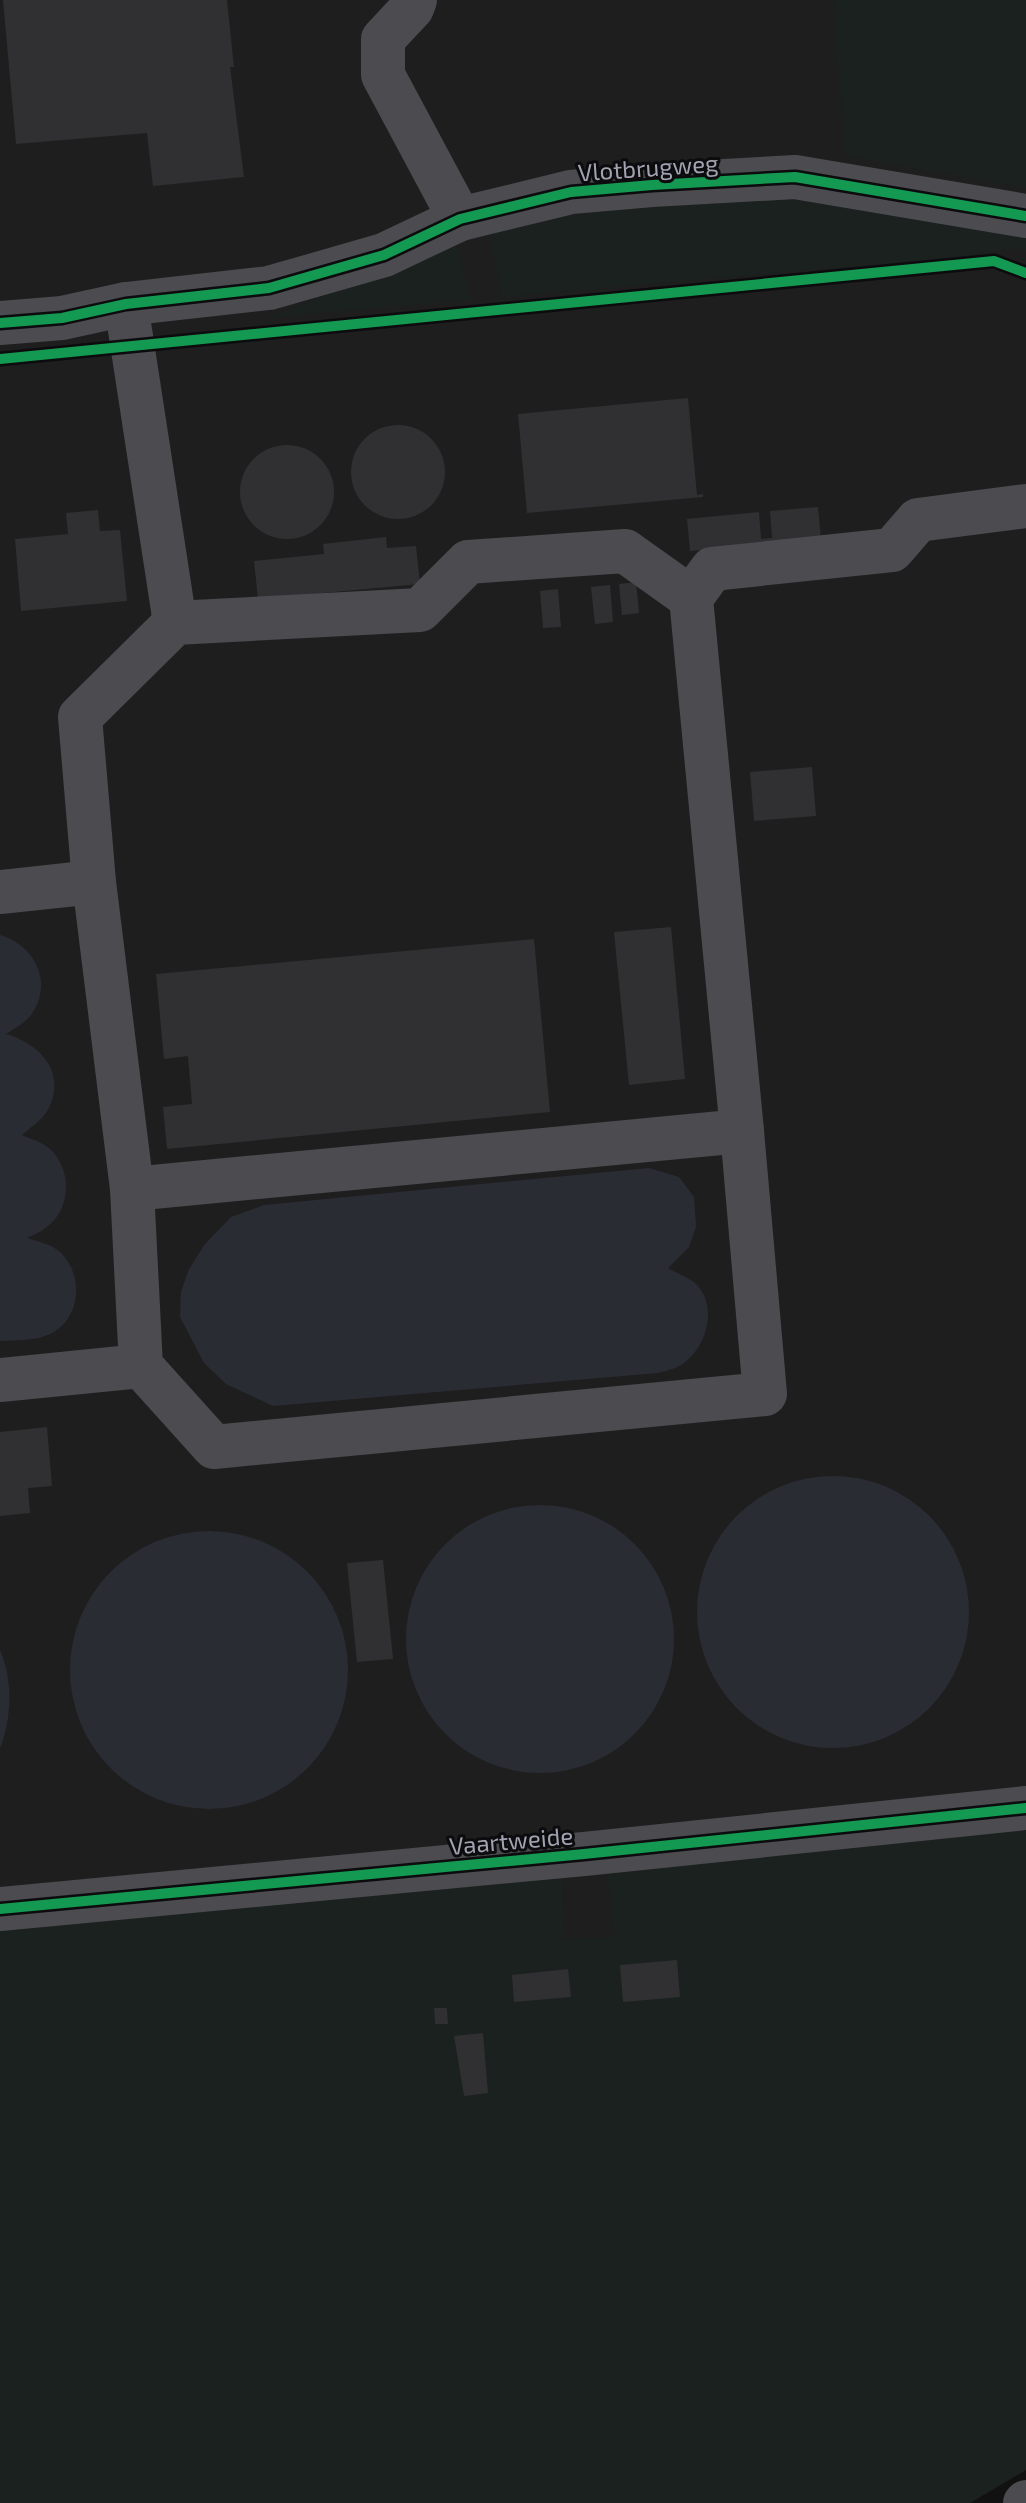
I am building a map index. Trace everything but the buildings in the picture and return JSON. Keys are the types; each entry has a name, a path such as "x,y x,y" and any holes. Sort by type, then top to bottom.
{"street":[{"path":"415,0 412,8 383,39 383,75 460,219"},
{"name":"Vlotbrugweg","path":"0,323 62,318 126,304 269,288 384,255 460,219 571,192 795,177 1026,216"},
{"path":"126,304 175,623"},
{"path":"691,598 625,551 468,562 420,610 175,623 80,717 94,882 132,1189 141,1366 214,1447 765,1394 691,598 712,569 892,550 918,520 1026,506"},
{"path":"0,892 94,882"},
{"path":"132,1189 742,1131"},
{"path":"0,1380 141,1366"},
{"name":"Vaartweide","path":"0,1909 584,1854 1026,1808"}],"shaded area":[{"path":"0,0 1026,0 1026,2175 0,2252"},
{"path":"833,0 1026,0 1026,188 845,156"},
{"path":"788,195 1026,234 1026,251 1018,248 950,258 502,297 488,232 539,217"},
{"path":"458,243 470,300 266,318"},
{"path":"0,935 23,947 41,978 38,1003 31,1015 6,1034 37,1051 51,1068 54,1079 49,1108 22,1135 51,1150 66,1180 60,1212 53,1222 27,1238 49,1245 61,1253 73,1273 76,1296 68,1318 50,1334 25,1340 0,1341"},
{"path":"649,1168 679,1177 694,1197 696,1227 689,1247 668,1268 695,1283 707,1303 707,1326 698,1349 681,1365 670,1370 273,1406 226,1384 204,1363 180,1317 181,1292 189,1269 205,1244 231,1217 264,1205"},
{"path":"833,1476 872,1482 897,1492 929,1516 946,1537 958,1560 966,1586 969,1612 963,1651 953,1676 929,1708 908,1725 885,1737 859,1745 833,1748 794,1742 769,1732 737,1708 720,1687 708,1664 700,1638 697,1612 703,1573 713,1548 737,1516 758,1499 781,1487 807,1479"},
{"path":"540,1505 591,1515 635,1544 664,1588 674,1639 664,1690 635,1734 591,1763 540,1773 489,1763 445,1734 416,1690 406,1639 416,1588 445,1544 489,1515"},
{"path":"209,1531 236,1534 262,1542 286,1555 307,1572 324,1593 337,1617 345,1643 348,1670 345,1697 337,1723 324,1747 307,1768 286,1785 262,1798 236,1806 209,1809 182,1806 156,1798 132,1785 111,1768 94,1747 81,1723 73,1697 70,1670 73,1643 81,1617 94,1593 111,1572 132,1555 156,1542 182,1534"},
{"path":"0,1650 7,1674 9,1699 7,1724 0,1748"},
{"path":"1026,1821 1026,2470 970,2503 0,2503 0,1917 562,1869 563,1939 615,1937 606,1866"}],"cycle path":[{"path":"0,323 62,318 126,304 269,288 384,255 460,219 571,192 795,177 1026,216"},
{"path":"0,359 994,261 1026,273"},
{"path":"0,1909 584,1854 1026,1808"}]}
